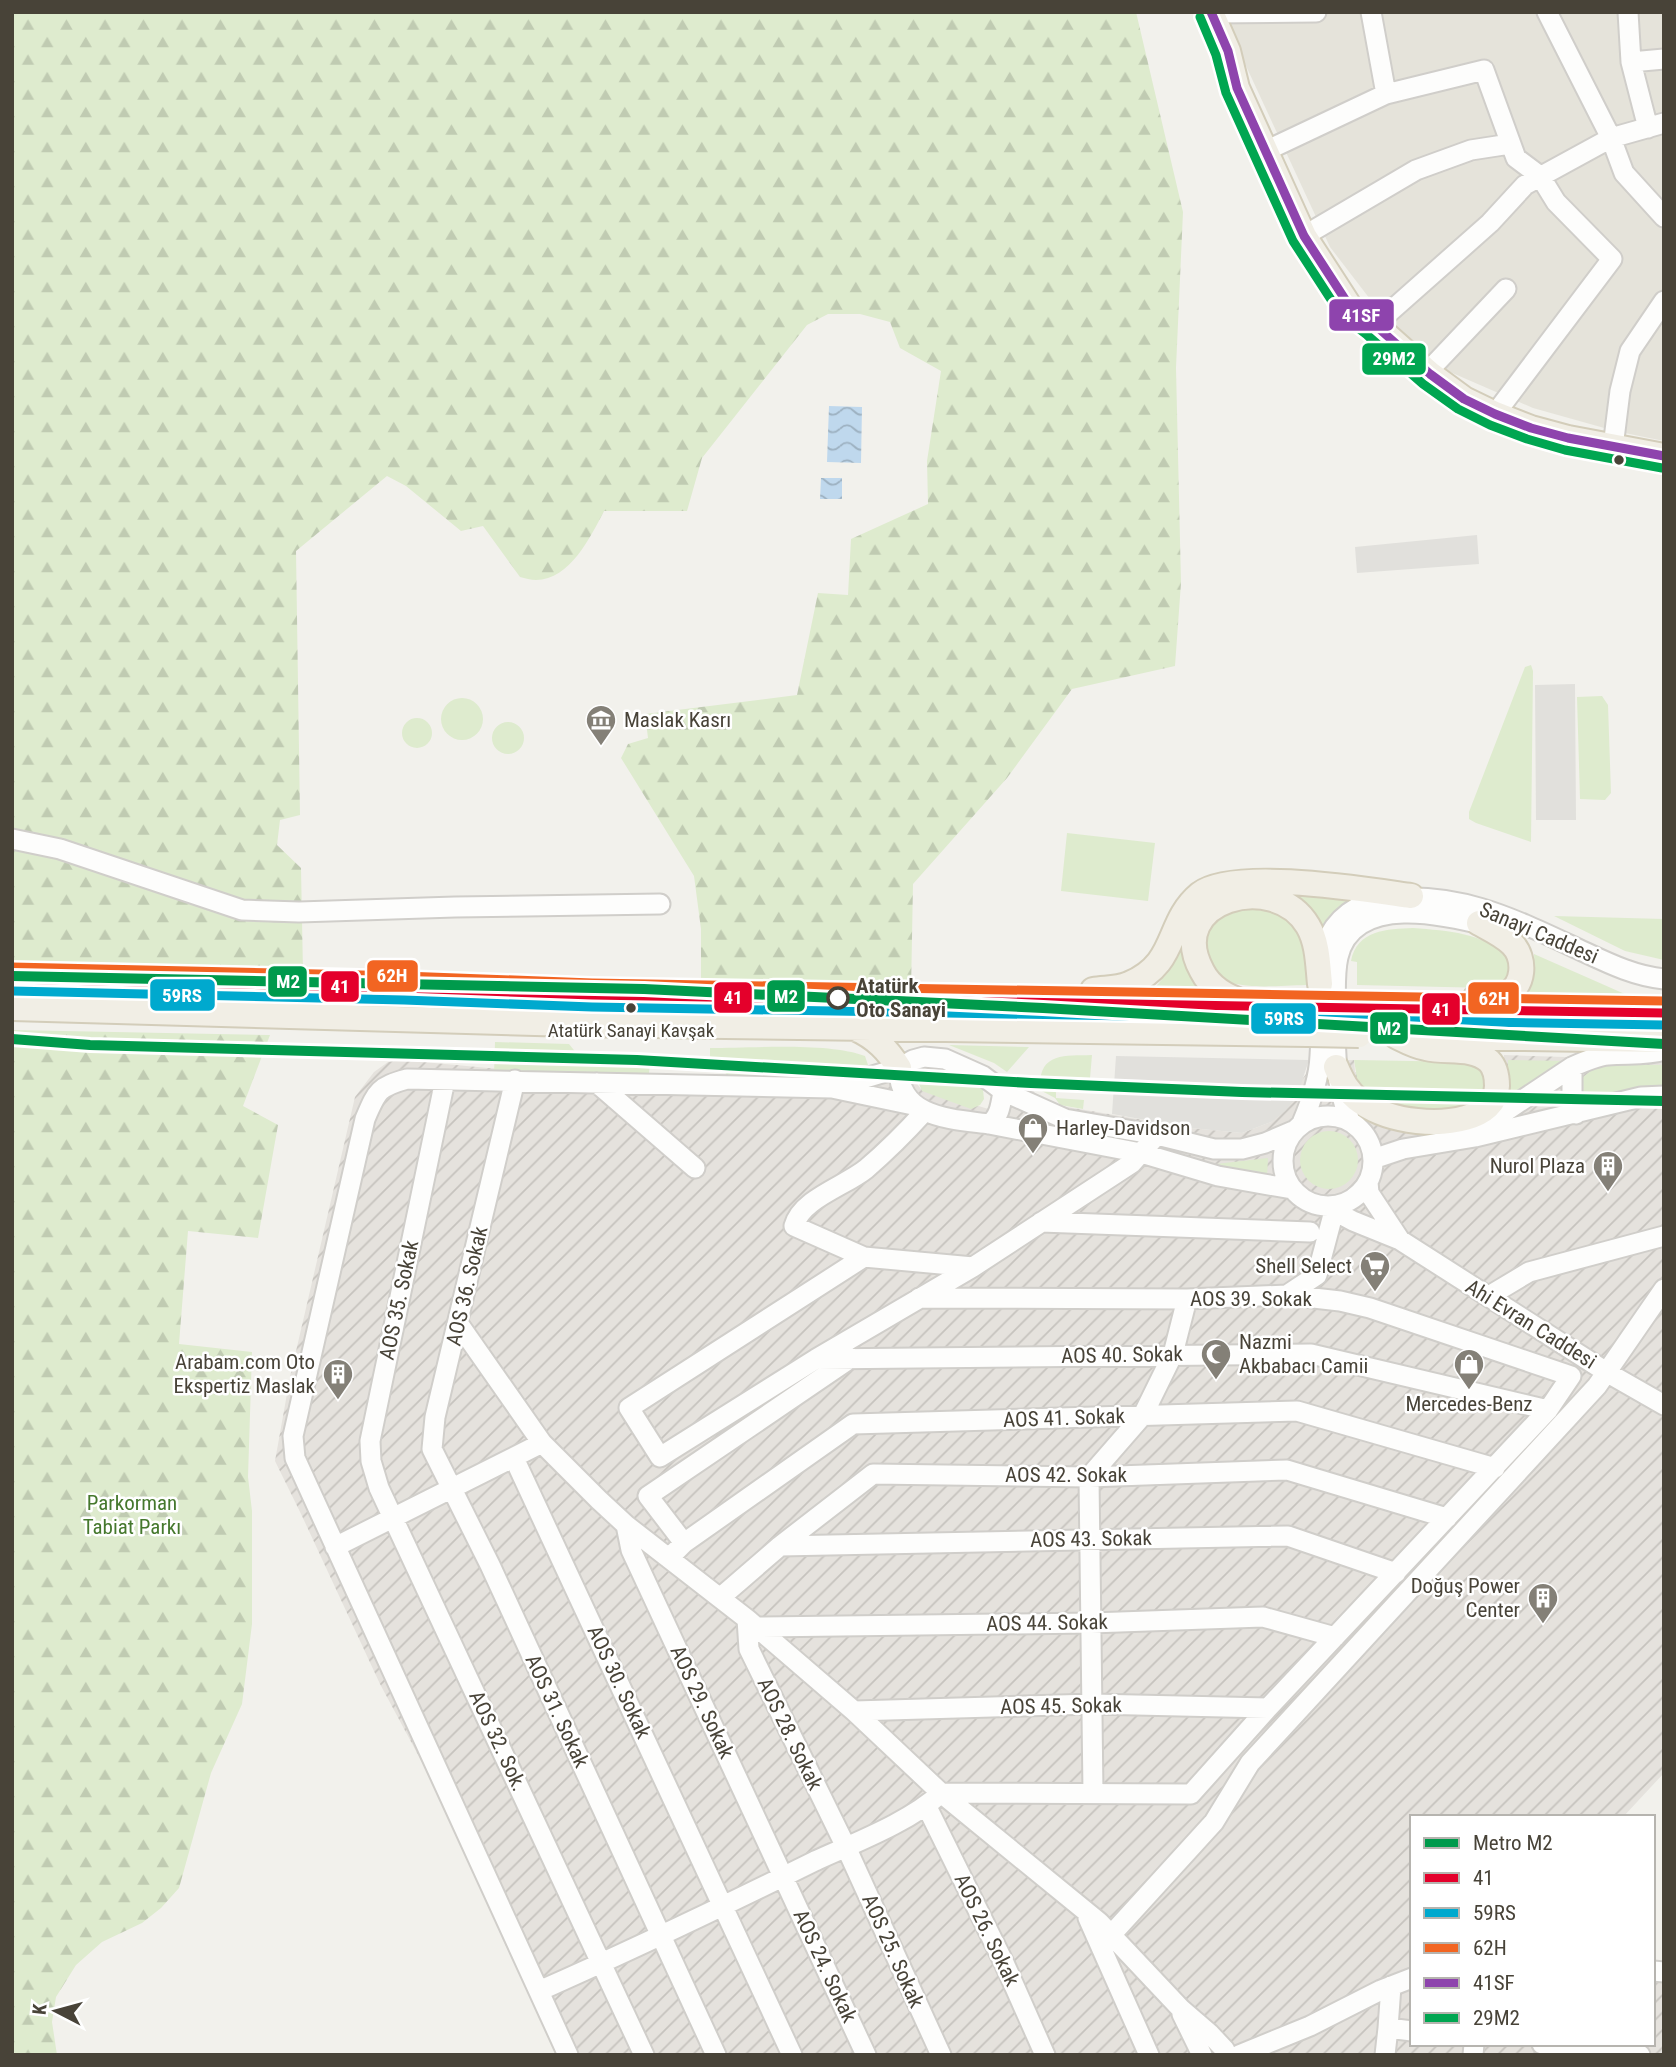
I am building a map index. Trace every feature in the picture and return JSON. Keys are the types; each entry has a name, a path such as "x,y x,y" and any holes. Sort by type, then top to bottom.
{"main road":[{"path":"1211,12 1276,146 1309,232"},
{"path":"1228,51 1237,88 1309,232 1375,325 1430,374 1464,399 1495,414 1531,428 1664,456"},
{"path":"1058,1002 1088,991 1127,985 1144,977 1166,955 1177,924 1193,902 1203,892 1222,884 1258,881 1412,896"},
{"path":"1265,1006 1241,1002 1223,993 1206,979 1195,959 1193,946 1196,931 1206,913 1215,906 1245,896 1272,900 1293,909 1307,925 1314,939 1320,984"},
{"path":"1430,1009 1461,998 1503,996 1518,982 1522,963 1519,953 1504,937 1479,923"},
{"path":"12,979 494,992 1664,1013"},
{"path":"368,1017 383,1002 449,1002 494,992"},
{"path":"12,1008 572,1024 1664,1041"},
{"path":"854,1028 869,1035 886,1049 899,1068"},
{"path":"1336,1068 1350,1093 1360,1102 1390,1116 1438,1122 1470,1116 1492,1103 1497,1091 1497,1077 1488,1060 1468,1051 1428,1049 1396,1036"}],"street":[{"path":"1211,12 1316,12"},
{"path":"1371,12 1386,94"},
{"path":"1547,12 1611,138 1624,173 1664,217"},
{"path":"1375,325 1490,223 1525,185 1611,138 1656,126 1631,62 1628,14 1648,12"},
{"path":"1631,62 1664,59"},
{"path":"1276,146 1386,94 1485,70 1516,158 1540,176 1556,202 1612,258 1495,414"},
{"path":"1309,232 1416,170 1471,150 1510,144"},
{"path":"1430,374 1434,365 1506,289"},
{"path":"1613,447 1620,391 1630,351 1664,301"},
{"path":"12,839 60,849 242,911 660,904"},
{"name":"Sanayi Caddesi","path":"1298,1127 1316,1085 1320,1058 1320,984 1325,945 1333,928 1358,907 1378,900 1412,896 1468,904 1494,911 1615,966 1664,979"},
{"name":"Sanayi Caddesi","path":"1350,1121 1339,1090 1336,1068 1336,971 1343,943 1365,921 1387,915 1413,913 1479,923 1517,936 1627,984 1664,991"},
{"path":"1373,1159 1428,1144 1497,1117 1572,1067 1604,1055 1655,1053 1664,1050"},
{"path":"568,2055 295,1458 293,1436 365,1119 373,1100 384,1085 407,1079 832,1088 919,1108 944,1117 1141,1153 1218,1176 1295,1193 1312,1204 1331,1209 1351,1200 1368,1182 1373,1159 1366,1137 1350,1121 1326,1115 1313,1117 1265,1143 1242,1149 1214,1149 1157,1135 1065,1119 1003,1091 984,1076 944,1059 923,1057 870,1079 832,1088"},
{"path":"1572,1067 1572,1093 1576,1114"},
{"path":"899,1068 902,1089 919,1108"},
{"name":"AOS 35. Sokak","path":"394,1517 371,1461 370,1441 445,1080"},
{"name":"AOS 36. Sokak","path":"453,1488 432,1450 432,1436 515,1080"},
{"path":"597,1083 695,1168"},
{"path":"989,1124 995,1120 998,1113 1003,1091"},
{"path":"1428,1144 1475,1137 1641,1097 1664,1096"},
{"path":"919,1108 901,1138 863,1171 820,1196 796,1216 794,1226 864,1257 973,1267"},
{"path":"1298,1127 1282,1154 1285,1178 1295,1193 1321,1255"},
{"path":"864,1257 629,1408 660,1457 816,1359 973,1267 1132,1163 1157,1135"},
{"name":"Ahi Evran Caddesi","path":"1368,1182 1369,1193 1400,1240"},
{"path":"1287,1296 1317,1275 1331,1209"},
{"name":"Ahi Evran Caddesi","path":"1331,1209 1400,1240 1611,1367 1664,1393"},
{"path":"1041,1222 1310,1232"},
{"path":"1489,1296 1529,1272 1664,1236"},
{"path":"1317,1275 1340,1301"},
{"path":"1111,1936 1214,1822 1250,1763 1477,1519 1611,1367 1664,1289"},
{"name":"AOS 39. Sokak","path":"919,1298 1187,1299 1287,1296 1340,1301 1370,1308 1571,1376 1548,1410"},
{"path":"1093,1793 1088,1477 1143,1415 1173,1354 1187,1299"},
{"path":"458,1323 542,1443 626,1525 752,1623 942,1793 1084,1910 1181,2009 1184,2020 1220,2054 1310,2026 1410,1979"},
{"name":"AOS 40. Sokak","path":"816,1359 1311,1354 1548,1410"},
{"path":"684,1543 648,1496 851,1358"},
{"name":"Ahi Evran Caddesi","path":"1611,1367 1664,1405"},
{"path":"539,1991 602,1964 846,1847 927,1807 942,1793 1191,1794 1268,1708 1548,1410"},
{"name":"AOS 41. Sokak","path":"670,1557 684,1543 853,1424 1297,1411 1494,1468"},
{"path":"335,1547 542,1443"},
{"name":"AOS 30. Sokak","path":"514,1458 792,2055"},
{"name":"AOS 42. Sokak","path":"721,1597 779,1546 873,1474 1088,1477 1287,1470 1447,1518"},
{"name":"AOS 31. Sokak","path":"453,1488 716,2055"},
{"name":"AOS 32. Sok.","path":"394,1517 644,2055"},
{"name":"AOS 29. Sokak","path":"626,1525 631,1550 784,1877"},
{"name":"AOS 43. Sokak","path":"779,1546 1288,1536 1396,1573"},
{"name":"AOS 44. Sokak","path":"752,1623 1091,1623 1263,1617 1335,1637"},
{"name":"AOS 28. Sokak","path":"752,1623 749,1649 846,1847"},
{"name":"AOS 45. Sokak","path":"853,1711 1092,1704 1268,1708"},
{"name":"AOS 26. Sokak","path":"927,1807 1005,1965 1045,2055"},
{"name":"AOS 25. Sokak","path":"846,1847 941,2055"},
{"name":"AOS 24. Sokak","path":"784,1877 866,2055"},
{"path":"1084,1910 1149,2055"},
{"path":"1385,2055 1391,1986"},
{"path":"1388,2028 1410,2031"},
{"path":"1551,2046 1574,2051 1640,2055"}],"shaded area":[{"path":"1221,12 1664,12 1664,441 1615,431 1533,408 1434,365 1403,342 1330,247"},
{"path":"1477,535 1479,564 1357,573 1355,547"},
{"path":"1575,684 1576,820 1536,820 1535,685"},
{"path":"1504,1055 1664,1060 1664,1773 1625,1815 1410,1815 1410,2046 1655,2046 1655,1966 1664,1968 1664,2055 559,2055 503,1940 465,1848 380,1684 275,1461 290,1377 355,1097 374,1072 388,1062 402,1060 603,1074 837,1074 865,1069 912,1077 921,1089 1002,1113 1008,1101 1014,1101 1030,1081 1039,1100 1050,1104 1191,1128 1242,1133 1271,1122 1306,1074 1309,1060 1354,1060 1355,1072 1504,1086"},
{"path":"1116,1056 1309,1060 1297,1096 1285,1111 1271,1122 1242,1133 1191,1128 1112,1114"}],"green space":[{"path":"12,12 1136,12 1183,212 1176,368 1181,583 1175,666 1072,689 1007,778 913,884 911,991 701,987 701,929 694,876 621,758 628,744 648,738 645,714 797,695 818,593 848,595 851,539 928,504 927,461 941,371 900,348 890,322 860,314 828,314 807,325 702,458 687,511 604,511 578,555 559,573 548,578 536,580 520,577 483,526 461,531 406,486 387,476 296,551 300,815 280,820 277,845 301,868 303,972 12,968"},
{"path":"1531,665 1531,842 1476,823 1469,819 1469,812 1525,667"},
{"path":"1602,696 1608,705 1611,793 1605,800 1580,799 1577,697"},
{"path":"462,698 477,704 483,719 477,734 462,740 447,734 441,719 447,704"},
{"path":"417,718 428,722 432,733 428,744 417,748 406,744 402,733 406,722"},
{"path":"508,722 519,727 524,738 519,749 508,754 497,749 492,738 497,727"},
{"path":"1067,833 1155,843 1148,901 1061,891"},
{"path":"1293,895 1358,898 1327,919 1321,931 1310,911"},
{"path":"1247,909 1275,914 1296,928 1308,949 1310,985 1245,985 1235,984 1221,977 1204,947 1205,937 1212,924 1218,920"},
{"path":"1554,916 1664,919 1664,960 1625,951"},
{"path":"1413,928 1464,934 1488,943 1509,958 1509,973 1504,982 1489,988 1357,985 1357,962 1351,961 1360,943 1374,933"},
{"path":"1181,946 1185,947 1204,990 1152,991 1171,969"},
{"path":"1534,954 1627,995 1625,998 1521,997 1532,976"},
{"name":"Parkorman Tabiat Parkı","path":"12,1030 270,1035 243,1106 278,1125 258,1238 188,1231 179,1344 252,1352 248,1477 252,1511 252,1624 242,1704 211,1773 179,1888 161,1908 142,1923 102,1942 76,1965 56,1997 52,2022 57,2055 12,2055"},
{"path":"495,1042 569,1044 582,1060 650,1064 648,1081 494,1075"},
{"path":"949,1045 1029,1047 1007,1072 994,1063"},
{"path":"710,1048 831,1049 865,1056 868,1065 863,1072 833,1078 732,1077 710,1064"},
{"path":"1092,1055 1089,1090 1056,1087 1056,1098 1084,1100 1083,1109 1060,1105 1055,1098 1040,1090 1043,1069 1048,1062 1063,1056"},
{"path":"1354,1060 1469,1062 1477,1064 1487,1079 1479,1100 1458,1109 1429,1111 1375,1104 1358,1084"},
{"path":"1508,1060 1566,1061 1504,1104 1508,1087"},
{"path":"1600,1064 1664,1065 1664,1085 1584,1101 1583,1077"},
{"path":"928,1068 976,1085 983,1090 984,1099 980,1105 971,1109 922,1091 916,1077 919,1071"},
{"path":"1323,1131 1335,1131 1350,1139 1358,1154 1358,1166 1350,1181 1335,1189 1323,1189 1308,1181 1300,1166 1300,1154 1308,1139"},
{"path":"1268,1158 1267,1177 1216,1164"}],"water":[{"path":"829,406 862,407 861,463 827,462"},
{"path":"821,478 842,478 842,499 820,499"}],"metro line":[{"name":"M2","path":"12,976 644,989 1043,1008 1664,1044"},
{"name":"M2","path":"12,1039 90,1045 637,1060 1031,1083 1242,1092 1664,1101"}],"transit line":[{"name":"41SF","path":"1211,12 1228,51 1237,88 1304,236 1350,307 1375,325 1430,374 1464,399 1495,414 1568,438 1664,456"},
{"name":"29M2","path":"1200,17 1216,55 1226,93 1293,241 1341,315 1423,384 1458,409 1490,425 1565,450 1662,468"},
{"name":"62H","path":"12,967 592,983 1664,1001"},
{"name":"41","path":"12,979 592,995 1664,1013"},
{"name":"59RS","path":"12,991 592,1007 1664,1025"}],"place":[{"name":"Maslak Kasrı","path":"601,747"},
{"name":"Atatürk Oto Sanayi","path":"838,998"},
{"name":"Atatürk Sanayi Kavşak","path":"631,1008"},
{"name":"Harley-Davidson","path":"1033,1155"},
{"name":"Nurol Plaza","path":"1608,1193"},
{"name":"Shell Select","path":"1375,1293"},
{"name":"Nazmi Akbabacı Camii","path":"1216,1381"},
{"name":"Mercedes-Benz","path":"1469,1391"},
{"name":"Arabam.com Oto Ekspertiz Maslak","path":"338,1401"},
{"name":"Doğuş Power Center","path":"1543,1625"}]}
